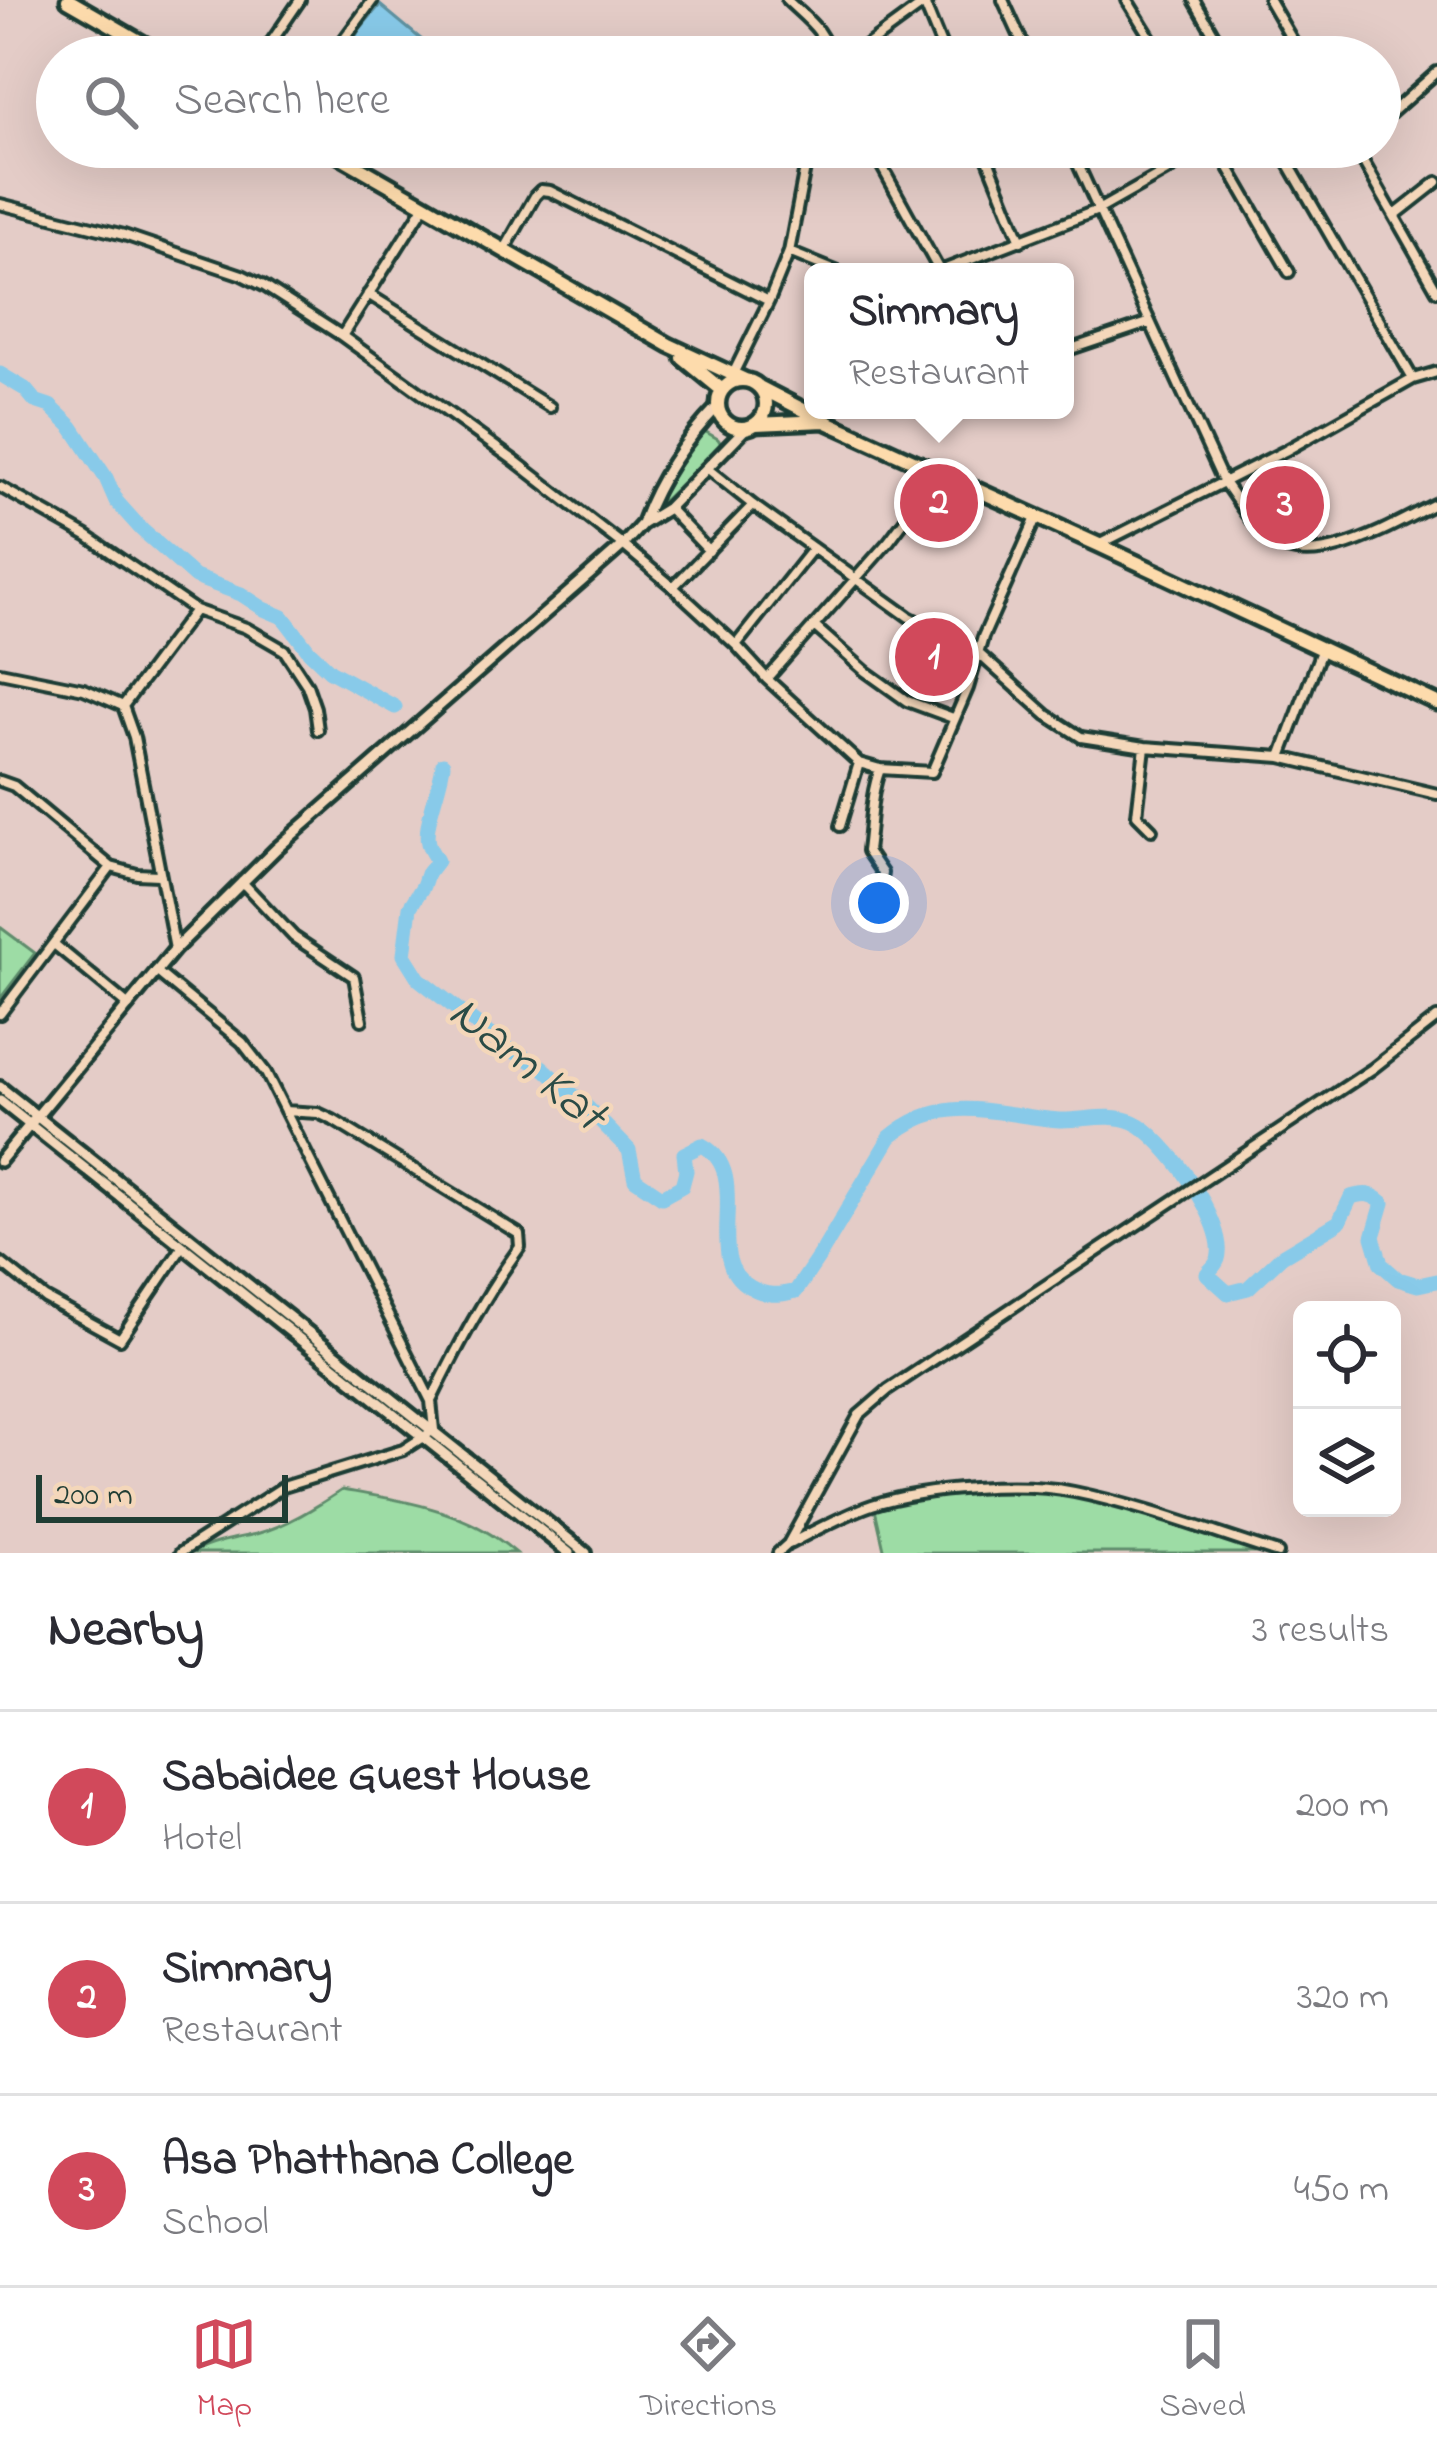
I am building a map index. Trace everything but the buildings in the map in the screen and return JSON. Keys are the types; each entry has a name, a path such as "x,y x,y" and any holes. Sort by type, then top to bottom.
{"highway":[{"path":"68,0 131,36"},
{"path":"361,168 669,345 804,410"},
{"path":"669,345 722,390"},
{"path":"746,381 735,381 722,390 718,406 729,425 829,423"},
{"path":"746,381 766,405 764,416 750,426"},
{"path":"821,419 1437,703"}],"street":[{"path":"275,36 300,0"},
{"path":"347,36 373,0"},
{"path":"787,0 824,36"},
{"path":"1003,0 1019,36"},
{"path":"1127,0 1149,36"},
{"path":"1194,0 1215,36"},
{"path":"1269,0 1290,36"},
{"path":"879,36 925,1 938,36"},
{"path":"1401,104 1437,72"},
{"path":"746,381 789,252 805,168"},
{"path":"882,168 934,263"},
{"path":"991,168 1021,241"},
{"path":"1079,168 1223,482 1258,529 1275,544 1298,553 1348,545 1437,503"},
{"path":"960,263 1098,210 1175,168"},
{"path":"1226,168 1289,272"},
{"path":"1291,168 1413,379"},
{"path":"1367,168 1437,291"},
{"path":"1395,215 1437,182"},
{"path":"504,251 535,196 550,190 769,302"},
{"path":"0,203 124,235 242,275 342,335 515,461 673,587 860,763 932,772 1037,517"},
{"path":"342,335 425,205"},
{"path":"789,252 816,263"},
{"path":"368,294 550,407"},
{"path":"1074,348 1148,323"},
{"path":"1099,545 1285,451 1413,379 1437,372"},
{"path":"642,524 654,492 718,406"},
{"path":"829,423 833,419"},
{"path":"0,1161 175,949 242,882 642,524 668,508 750,426"},
{"path":"708,469 910,617 978,653 1047,715 1082,737 1145,747 1281,757 1437,794"},
{"path":"767,679 889,541 936,471"},
{"path":"0,487 87,536 195,610 246,628 284,650 307,685 318,730"},
{"path":"673,587 753,506"},
{"path":"668,508 709,551"},
{"path":"736,645 813,548"},
{"path":"123,706 195,610"},
{"path":"814,626 907,701 953,718"},
{"path":"1281,757 1321,651"},
{"path":"0,672 84,689 123,706 134,737 175,949"},
{"path":"1145,747 1137,815 1152,830"},
{"path":"840,826 860,763"},
{"path":"877,908 882,873 867,851 872,829 870,802 880,769"},
{"path":"0,781 14,786 111,868 158,875"},
{"path":"0,1014 111,868"},
{"path":"242,882 294,937 354,977 362,1020"},
{"path":"55,944 129,1006"},
{"path":"156,971 242,1042 266,1073 431,1400"},
{"path":"788,1544 859,1415 888,1390 1372,1069 1437,1018"},
{"path":"0,1087 33,1120 184,1244 586,1553"},
{"path":"0,1101 33,1120 430,1433 569,1553"},
{"path":"285,1112 319,1113 333,1120 519,1234 520,1247 475,1315 431,1400 430,1433"},
{"path":"0,1262 45,1298 120,1339 184,1244"},
{"path":"180,1553 284,1487 403,1450 430,1433"},
{"path":"778,1553 839,1518 876,1504 970,1490 1044,1488 1098,1497 1278,1553"}],"shaded area":[{"path":"1274,469 1311,532 1297,541 1260,477"}],"green space":[{"path":"701,429 721,444 663,501 660,498"},
{"path":"0,927 35,953 0,999"},
{"path":"342,1490 456,1517 516,1553 191,1553 278,1526"},
{"path":"970,1490 1069,1491 1278,1553 885,1553 874,1505"}],"water":[{"path":"380,5 417,36 356,36"}],"waterway":[{"name":"Nam Kat","path":"0,374 35,401 50,406 72,427 116,501 195,577 283,617 330,671 395,707"},
{"name":"Nam Kat","path":"443,764 427,836 437,861 410,907 404,955 419,979 504,1046 542,1067 588,1108 629,1150 635,1179 662,1197 682,1186 684,1154 702,1145 717,1158 725,1176 729,1258 736,1274 750,1287 772,1294 796,1291 890,1137 931,1114 971,1109 1059,1120 1115,1118 1146,1130 1176,1162 1204,1204 1219,1244 1218,1259 1207,1274 1228,1293 1248,1288 1282,1256 1339,1222 1351,1197 1364,1195 1383,1203 1373,1237 1381,1264 1398,1279 1418,1285 1437,1281"}],"place":[{"name":"Simmary","path":"939,503"},
{"name":"Asa Phatthana College","path":"1285,505"},
{"name":"Sabaidee Guest House","path":"934,657"}]}
